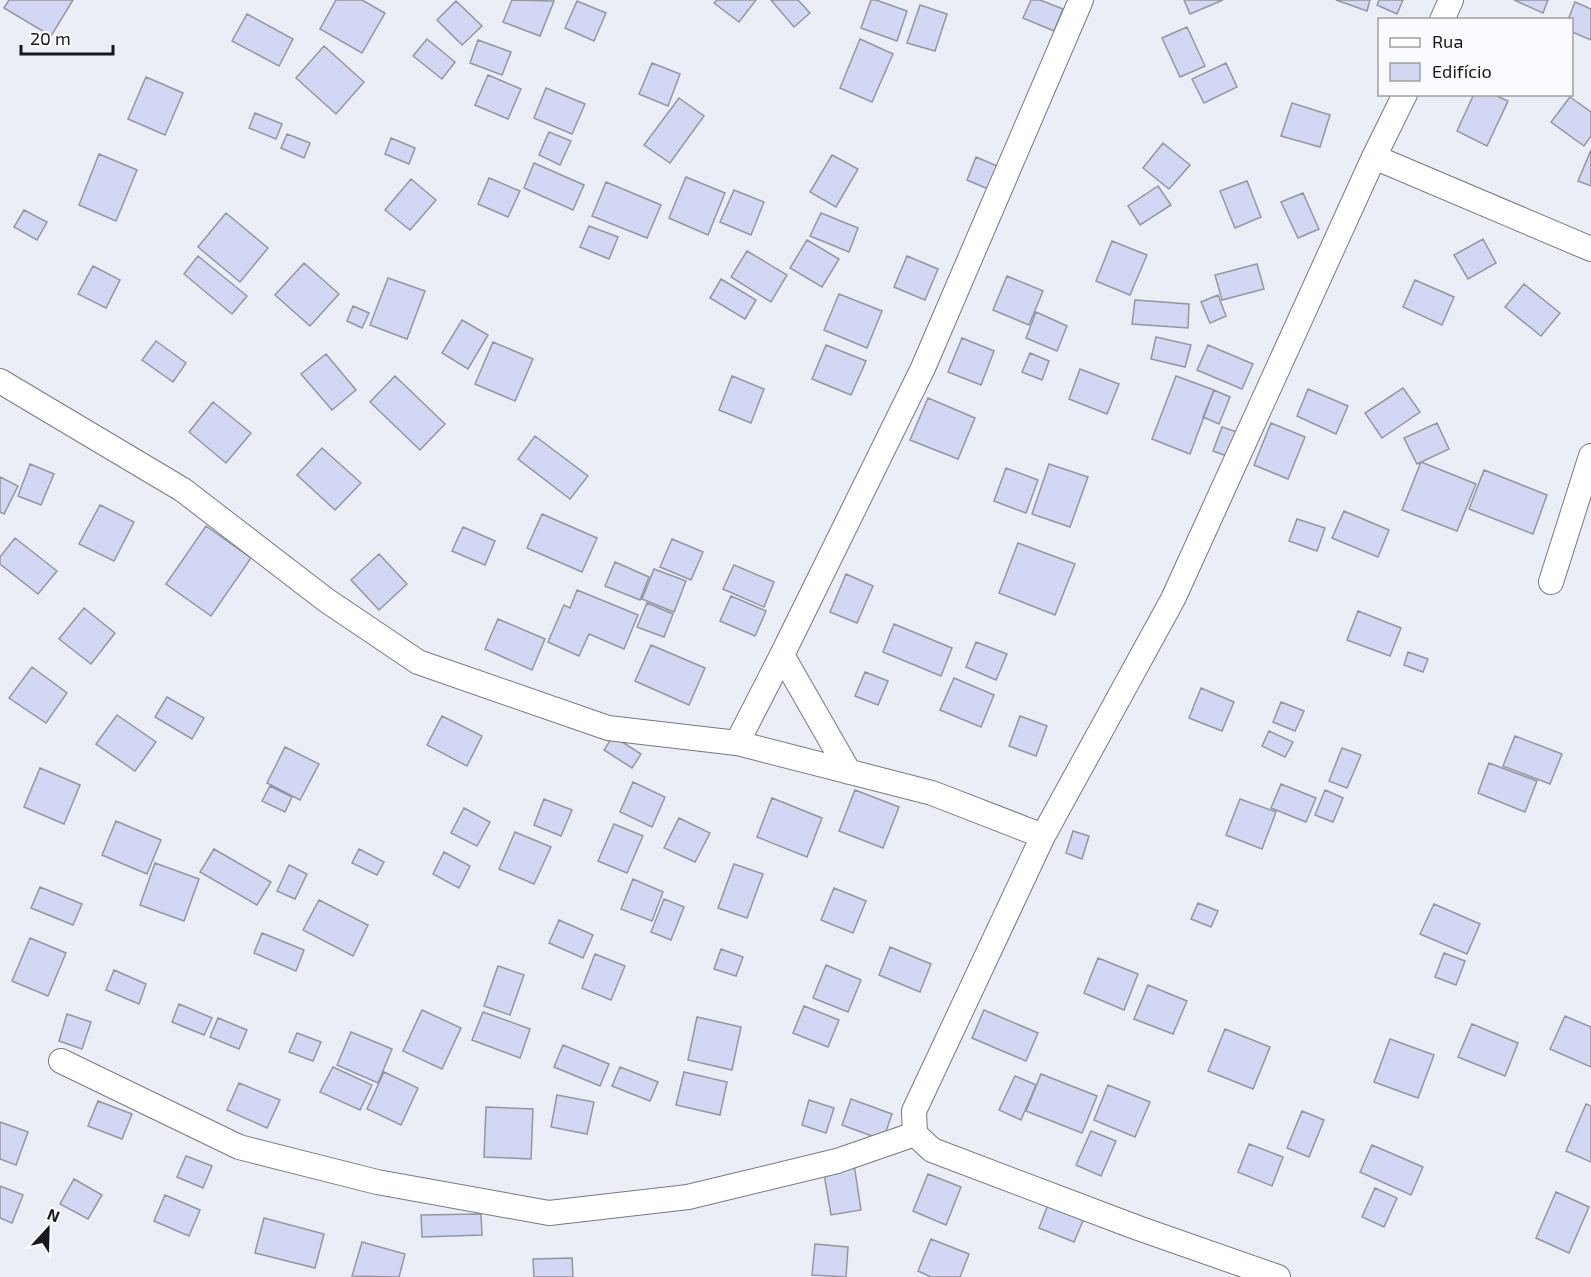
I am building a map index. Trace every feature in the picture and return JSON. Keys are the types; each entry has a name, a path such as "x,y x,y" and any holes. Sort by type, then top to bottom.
{"street":[{"path":"737,742 923,368 1081,0"},
{"path":"1443,18 1451,0"},
{"path":"1278,1277 1138,1228 932,1150 915,1134 914,1111 1043,836 1173,599 1404,96"},
{"path":"1374,158 1591,249"},
{"path":"0,381 183,490 326,600 418,662 608,728 737,742 932,793 1043,836"},
{"path":"1551,582 1591,456"},
{"path":"782,655 849,772"},
{"path":"61,1061 239,1147 377,1182 549,1213 688,1197 837,1161 915,1134"}],"building":[{"path":"9,0 73,0 51,36 4,8"},
{"path":"336,0 362,0 385,13 362,53 320,29"},
{"path":"512,0 554,1 540,36 503,22"},
{"path":"717,0 756,0 739,22 714,3"},
{"path":"771,0 798,0 810,13 794,27"},
{"path":"871,0 907,11 897,41 861,28"},
{"path":"1031,0 1040,0 1063,9 1054,31 1023,18"},
{"path":"1184,0 1223,0 1190,14"},
{"path":"1336,0 1370,0 1367,11"},
{"path":"1379,0 1403,0 1397,14 1377,5"},
{"path":"1514,0 1548,0 1543,13"},
{"path":"456,1 482,26 462,45 437,20"},
{"path":"577,1 606,13 594,41 565,28"},
{"path":"1575,2 1591,9 1591,40 1573,32 1573,18 1569,18"},
{"path":"920,5 947,14 935,51 907,43"},
{"path":"247,14 293,39 279,66 232,41"},
{"path":"1187,27 1205,66 1180,77 1162,38"},
{"path":"427,39 455,62 442,79 413,56"},
{"path":"860,39 893,54 872,102 840,88"},
{"path":"478,40 511,52 502,75 470,63"},
{"path":"324,46 364,82 336,114 296,78"},
{"path":"652,63 680,74 668,106 639,94"},
{"path":"1226,63 1237,87 1204,103 1192,79"},
{"path":"488,75 521,89 508,119 475,105"},
{"path":"146,77 183,93 165,135 128,119"},
{"path":"546,88 585,104 572,134 534,118"},
{"path":"1473,96 1497,96 1508,101 1487,146 1457,131"},
{"path":"1570,97 1591,112 1591,136 1584,146 1551,122"},
{"path":"679,98 704,116 670,163 644,145"},
{"path":"1292,103 1330,115 1320,147 1281,136"},
{"path":"255,113 282,124 276,139 249,128"},
{"path":"549,132 571,141 560,165 539,155"},
{"path":"287,134 310,143 304,158 281,148"},
{"path":"391,138 415,148 409,164 385,154"},
{"path":"1163,143 1190,165 1169,189 1143,168"},
{"path":"1591,150 1591,186 1578,181"},
{"path":"99,154 137,170 116,221 79,205"},
{"path":"832,155 858,169 836,207 810,192"},
{"path":"976,157 997,166 988,189 967,180"},
{"path":"534,163 584,185 573,210 524,188"},
{"path":"686,177 725,193 708,235 669,218"},
{"path":"489,178 520,191 508,217 478,204"},
{"path":"411,179 436,200 410,230 385,210"},
{"path":"1247,181 1261,217 1235,228 1220,191"},
{"path":"606,182 661,205 647,238 592,216"},
{"path":"1158,186 1171,205 1140,225 1128,206"},
{"path":"734,190 764,202 751,235 720,222"},
{"path":"1303,193 1319,229 1298,238 1281,202"},
{"path":"24,210 47,222 37,240 14,227"},
{"path":"226,213 268,248 240,282 198,247"},
{"path":"821,213 858,228 849,252 810,236"},
{"path":"589,226 618,237 609,259 580,247"},
{"path":"1483,239 1496,263 1468,279 1454,255"},
{"path":"807,240 839,259 822,287 790,268"},
{"path":"1112,241 1147,255 1130,295 1096,281"},
{"path":"747,251 787,275 771,302 731,277"},
{"path":"198,256 247,296 232,314 184,274"},
{"path":"907,256 938,269 925,300 894,287"},
{"path":"304,263 339,294 310,326 275,295"},
{"path":"1257,264 1264,289 1222,300 1215,275"},
{"path":"93,266 120,280 106,308 78,294"},
{"path":"1007,276 1043,291 1029,325 993,310"},
{"path":"388,278 425,291 407,339 370,325"},
{"path":"721,279 756,300 745,319 710,298"},
{"path":"1415,280 1454,297 1442,325 1403,307"},
{"path":"1524,284 1560,313 1541,336 1505,307"},
{"path":"839,294 882,311 867,348 824,330"},
{"path":"1218,295 1226,316 1210,323 1201,302"},
{"path":"1135,300 1189,304 1188,328 1132,324"},
{"path":"353,306 369,313 362,328 347,321"},
{"path":"1036,312 1067,326 1057,351 1026,338"},
{"path":"462,320 488,335 468,369 442,353"},
{"path":"1156,337 1191,345 1185,367 1151,359"},
{"path":"962,338 994,351 981,385 948,372"},
{"path":"156,341 186,363 173,382 142,360"},
{"path":"493,342 533,359 515,401 475,384"},
{"path":"826,345 866,361 851,395 812,379"},
{"path":"1208,345 1253,364 1242,389 1197,370"},
{"path":"1030,353 1049,361 1042,380 1022,372"},
{"path":"326,354 356,390 332,410 301,374"},
{"path":"1080,369 1119,384 1107,414 1069,399"},
{"path":"395,376 445,424 420,450 370,402"},
{"path":"732,376 764,389 751,423 719,410"},
{"path":"1176,376 1214,390 1190,454 1152,439"},
{"path":"1403,388 1420,412 1382,438 1365,413"},
{"path":"1308,389 1348,406 1336,434 1297,416"},
{"path":"1214,390 1230,397 1219,424 1203,417"},
{"path":"928,398 975,418 958,459 910,440"},
{"path":"213,402 251,433 226,463 189,432"},
{"path":"1271,423 1305,437 1288,479 1254,465"},
{"path":"1437,423 1449,449 1417,464 1404,438"},
{"path":"1222,427 1240,433 1232,458 1213,451"},
{"path":"535,436 588,476 570,499 518,459"},
{"path":"322,448 361,483 335,510 297,475"},
{"path":"1421,462 1476,484 1457,531 1402,510"},
{"path":"30,464 54,474 41,505 18,496"},
{"path":"1049,464 1088,477 1070,527 1032,514"},
{"path":"1006,468 1038,480 1026,513 994,501"},
{"path":"1484,470 1547,495 1533,534 1469,509"},
{"path":"0,477 18,486 4,514 0,512"},
{"path":"100,505 134,522 114,561 79,544"},
{"path":"1344,511 1389,530 1378,557 1332,538"},
{"path":"542,514 597,538 582,572 527,548"},
{"path":"1297,519 1325,528 1317,551 1289,541"},
{"path":"206,526 251,558 211,616 166,584"},
{"path":"463,527 495,541 485,565 452,551"},
{"path":"15,538 57,571 38,594 0,564 0,557"},
{"path":"672,539 703,552 691,580 660,567"},
{"path":"1018,543 1075,564 1055,615 999,593"},
{"path":"379,554 407,584 379,610 351,580"},
{"path":"615,562 649,577 640,600 605,586"},
{"path":"734,565 774,582 764,607 723,589"},
{"path":"654,569 686,581 674,612 642,599"},
{"path":"846,574 873,586 857,623 830,612"},
{"path":"577,590 638,615 624,649 589,634 579,656 548,642 564,605 570,608"},
{"path":"731,596 766,611 755,636 720,621"},
{"path":"647,603 673,614 664,637 637,627"},
{"path":"84,608 115,633 91,664 59,639"},
{"path":"1358,611 1401,628 1390,656 1347,640"},
{"path":"498,619 545,639 532,670 485,649"},
{"path":"894,624 952,648 941,676 883,652"},
{"path":"976,642 1007,654 996,680 966,667"},
{"path":"651,645 705,668 689,705 635,681"},
{"path":"1408,652 1428,659 1423,672 1404,665"},
{"path":"32,667 67,693 46,723 9,698"},
{"path":"865,672 888,681 878,705 855,696"},
{"path":"954,678 994,695 981,727 940,710"},
{"path":"1201,688 1234,702 1222,731 1189,718"},
{"path":"167,697 204,718 192,739 155,717"},
{"path":"1281,702 1304,711 1295,731 1273,722"},
{"path":"117,715 156,742 135,771 96,744"},
{"path":"442,716 482,736 467,766 427,745"},
{"path":"1020,716 1047,726 1036,756 1009,746"},
{"path":"1269,731 1293,742 1285,757 1262,746"},
{"path":"613,736 641,754 632,768 604,750"},
{"path":"1515,736 1562,754 1550,784 1503,766"},
{"path":"285,747 319,764 300,800 267,783"},
{"path":"1342,748 1361,755 1347,788 1329,781"},
{"path":"1489,763 1537,781 1525,812 1478,793"},
{"path":"40,768 80,785 64,824 24,807"},
{"path":"633,782 665,797 652,827 620,812"},
{"path":"1281,784 1316,798 1306,822 1271,808"},
{"path":"270,786 292,797 285,812 262,801"},
{"path":"855,790 899,807 883,848 839,831"},
{"path":"1325,790 1343,798 1333,822 1315,815"},
{"path":"772,798 822,818 807,857 757,837"},
{"path":"544,799 572,810 561,836 534,825"},
{"path":"1240,799 1276,812 1262,849 1226,835"},
{"path":"464,808 490,822 477,846 451,833"},
{"path":"679,818 710,833 695,862 664,848"},
{"path":"116,821 161,840 147,874 102,855"},
{"path":"614,824 643,836 627,873 598,861"},
{"path":"1073,831 1089,836 1082,859 1066,853"},
{"path":"515,832 551,847 534,884 499,869"},
{"path":"214,849 271,882 257,905 200,872"},
{"path":"359,849 384,862 377,875 352,863"},
{"path":"444,852 470,866 459,888 433,874"},
{"path":"155,863 199,879 184,921 140,905"},
{"path":"734,864 763,874 747,918 718,908"},
{"path":"289,865 307,874 295,899 277,891"},
{"path":"633,879 663,892 652,921 621,909"},
{"path":"40,887 82,904 73,925 31,908"},
{"path":"834,888 866,901 853,933 821,920"},
{"path":"664,899 684,907 671,940 651,932"},
{"path":"319,900 368,925 353,956 303,930"},
{"path":"1198,903 1218,911 1211,927 1191,919"},
{"path":"1434,904 1480,924 1467,954 1420,934"},
{"path":"559,920 593,935 583,958 549,943"},
{"path":"262,933 304,950 296,971 254,953"},
{"path":"30,938 66,953 48,996 12,981"},
{"path":"890,947 931,964 920,992 879,975"},
{"path":"721,949 743,957 736,976 714,969"},
{"path":"1444,953 1465,961 1456,985 1435,977"},
{"path":"595,954 625,966 611,1000 582,988"},
{"path":"1098,958 1138,974 1124,1010 1084,993"},
{"path":"826,965 861,980 848,1012 813,998"},
{"path":"498,966 524,975 510,1015 484,1006"},
{"path":"114,970 146,984 139,1004 106,990"},
{"path":"1148,985 1187,1001 1173,1034 1134,1019"},
{"path":"179,1004 212,1018 204,1035 172,1022"},
{"path":"804,1006 839,1020 828,1047 793,1033"},
{"path":"422,1010 461,1028 442,1069 403,1051"},
{"path":"984,1010 1038,1033 1026,1061 972,1038"},
{"path":"483,1012 530,1029 520,1058 472,1040"},
{"path":"67,1014 91,1022 82,1049 59,1041"},
{"path":"1565,1016 1591,1027 1591,1067 1550,1049"},
{"path":"697,1017 741,1027 732,1070 688,1060"},
{"path":"218,1018 247,1030 239,1049 210,1037"},
{"path":"1472,1024 1518,1043 1505,1076 1458,1057"},
{"path":"1225,1029 1270,1047 1253,1089 1208,1071"},
{"path":"351,1032 392,1049 378,1083 337,1065"},
{"path":"297,1033 321,1042 313,1061 289,1052"},
{"path":"1390,1039 1434,1055 1418,1098 1374,1082"},
{"path":"563,1045 609,1064 600,1086 554,1067"},
{"path":"333,1067 372,1085 360,1110 320,1092"},
{"path":"620,1067 658,1082 650,1101 612,1086"},
{"path":"384,1072 418,1088 401,1125 367,1109"},
{"path":"684,1072 727,1082 720,1115 676,1105"},
{"path":"1041,1074 1097,1096 1082,1133 1026,1111"},
{"path":"1015,1076 1036,1085 1021,1120 999,1110"},
{"path":"239,1083 280,1100 267,1128 227,1110"},
{"path":"1108,1085 1150,1102 1135,1137 1094,1120"},
{"path":"557,1095 594,1102 587,1134 551,1127"},
{"path":"851,1099 892,1114 883,1140 842,1125"},
{"path":"809,1100 834,1108 826,1133 802,1125"},
{"path":"98,1101 132,1114 122,1139 88,1126"},
{"path":"1586,1104 1591,1106 1591,1162 1566,1151"},
{"path":"486,1107 533,1109 531,1159 484,1157"},
{"path":"1302,1111 1324,1120 1309,1157 1287,1148"},
{"path":"0,1122 28,1132 16,1165 0,1159"},
{"path":"1091,1131 1116,1141 1101,1176 1076,1165"},
{"path":"1249,1144 1283,1157 1272,1186 1238,1172"},
{"path":"1372,1145 1423,1167 1411,1195 1360,1172"},
{"path":"186,1156 212,1166 203,1188 177,1177"},
{"path":"854,1164 861,1210 831,1215 823,1168"},
{"path":"928,1174 961,1187 946,1225 913,1211"},
{"path":"74,1179 102,1195 88,1219 60,1204"},
{"path":"0,1186 23,1195 12,1223 0,1218"},
{"path":"1375,1188 1397,1198 1384,1227 1362,1217"},
{"path":"1556,1192 1589,1207 1569,1253 1536,1238"},
{"path":"165,1195 200,1210 189,1236 154,1221"},
{"path":"1049,1202 1085,1216 1074,1242 1039,1228"},
{"path":"481,1214 482,1235 422,1237 421,1215"},
{"path":"264,1218 324,1234 315,1268 255,1253"},
{"path":"931,1239 969,1254 960,1277 931,1277 918,1271"},
{"path":"362,1242 405,1254 399,1277 352,1276"},
{"path":"815,1244 848,1247 846,1277 812,1275"},
{"path":"572,1258 573,1277 534,1277 533,1259"}]}
